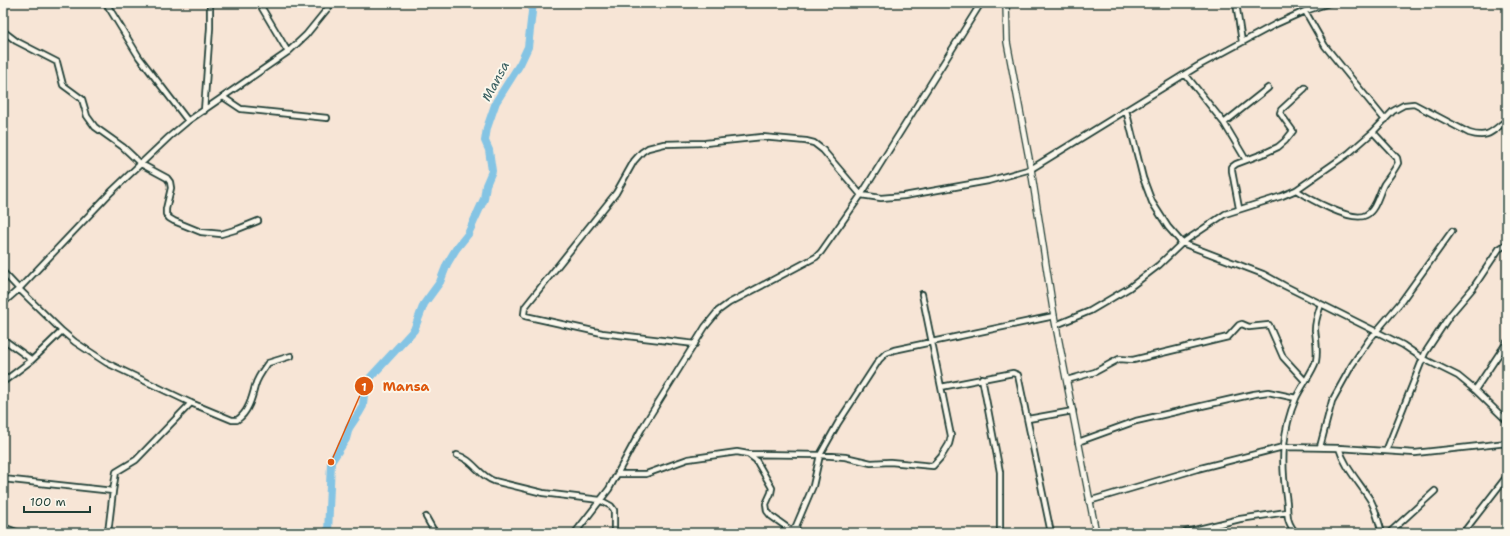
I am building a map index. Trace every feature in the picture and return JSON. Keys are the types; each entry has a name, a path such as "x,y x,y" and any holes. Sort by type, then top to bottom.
{"street":[{"path":"106,3 139,57 188,121"},
{"path":"204,110 210,28 210,3"},
{"path":"259,3 288,52"},
{"path":"3,303 19,289 110,192 188,121 288,52 306,34 332,3"},
{"path":"575,533 618,474 641,430 694,344 718,311 729,303 816,257 837,230 861,195 981,3"},
{"path":"1006,3 1007,42 1031,169 1054,316 1096,533"},
{"path":"1236,3 1242,42"},
{"path":"694,344 602,333 525,316 524,314 525,307 611,200 626,178 634,161 648,148 664,144 706,143 762,137 806,141 814,143 823,150 861,195 881,198 904,196 988,181 1031,169 1185,74 1242,42 1305,11 1328,3"},
{"path":"1305,11 1325,46 1385,120"},
{"path":"3,31 16,41 57,62 63,85 82,99 87,116 95,127 123,147 141,164 167,178 170,182 171,188 166,209 169,218 174,222 201,232 221,234 258,221"},
{"path":"1185,74 1224,122 1246,160"},
{"path":"1224,122 1268,88"},
{"path":"1239,208 1232,168 1236,164 1266,154 1285,141 1293,131 1280,113 1281,110 1306,88"},
{"path":"222,97 237,107 246,110 327,118"},
{"path":"1056,325 1090,311 1129,288 1159,265 1182,243 1225,214 1239,208 1282,196 1296,190 1349,153 1373,132 1393,111 1404,105 1414,104 1469,133 1479,136 1487,135 1507,120"},
{"path":"1126,110 1143,178 1152,202 1168,227 1182,243 1263,274 1403,345 1422,358 1458,376 1507,421"},
{"path":"1296,190 1313,201 1338,212 1363,217 1367,215 1371,211 1384,184 1398,163 1397,158 1373,132"},
{"path":"1320,447 1328,412 1335,394 1352,365 1376,331 1409,292 1452,231"},
{"path":"1386,451 1422,358 1450,315 1473,288 1499,249 1507,244"},
{"path":"3,272 62,331 75,342 107,363 191,403 232,420 237,420 244,413 252,399 257,382 268,363 291,356"},
{"path":"618,474 646,474 688,459 737,452 748,454 820,455 845,457 871,463 890,462 933,466 949,444 951,436 922,294"},
{"path":"1296,533 1289,523 1287,512 1283,447 1288,421 1296,398 1316,362 1317,355 1315,329 1317,315 1321,304"},
{"path":"793,530 813,486 820,455 838,423 879,360 886,353 894,350 933,343 1054,316"},
{"path":"1067,380 1095,372 1119,359 1133,360 1228,337 1239,325 1242,324 1249,327 1269,325 1283,357 1305,382"},
{"path":"3,382 32,360 62,331"},
{"path":"3,339 32,360"},
{"path":"1475,390 1507,342"},
{"path":"941,387 1013,373 1018,375 1051,533"},
{"path":"982,378 1000,472 1000,533"},
{"path":"1078,442 1136,422 1254,394 1272,392 1296,398"},
{"path":"108,533 112,491 116,472 136,460 191,403"},
{"path":"1028,419 1073,411"},
{"path":"1089,501 1197,469 1283,447 1320,447 1415,453 1507,443"},
{"path":"1338,448 1343,460 1371,502 1382,533"},
{"path":"748,454 756,460 772,488 766,504 767,511 771,516 798,533"},
{"path":"457,455 469,460 487,478 494,481 575,498 600,500 611,506 614,510 614,533"},
{"path":"1463,533 1507,476"},
{"path":"3,479 112,491"},
{"path":"1389,533 1435,491"},
{"path":"1182,533 1240,519 1287,512"},
{"path":"426,517 435,533"},
{"path":"3,527 20,533"}],"waterway":[{"name":"Mansa","path":"328,533 331,462 346,439 349,428 363,406 364,394 368,380 414,330 424,304 440,282 447,264 456,249 468,234 484,199 486,185 492,171 489,150 485,141 487,128 496,102 520,64 528,47 533,3"}],"place":[{"name":"Mansa","path":"331,462"}]}
